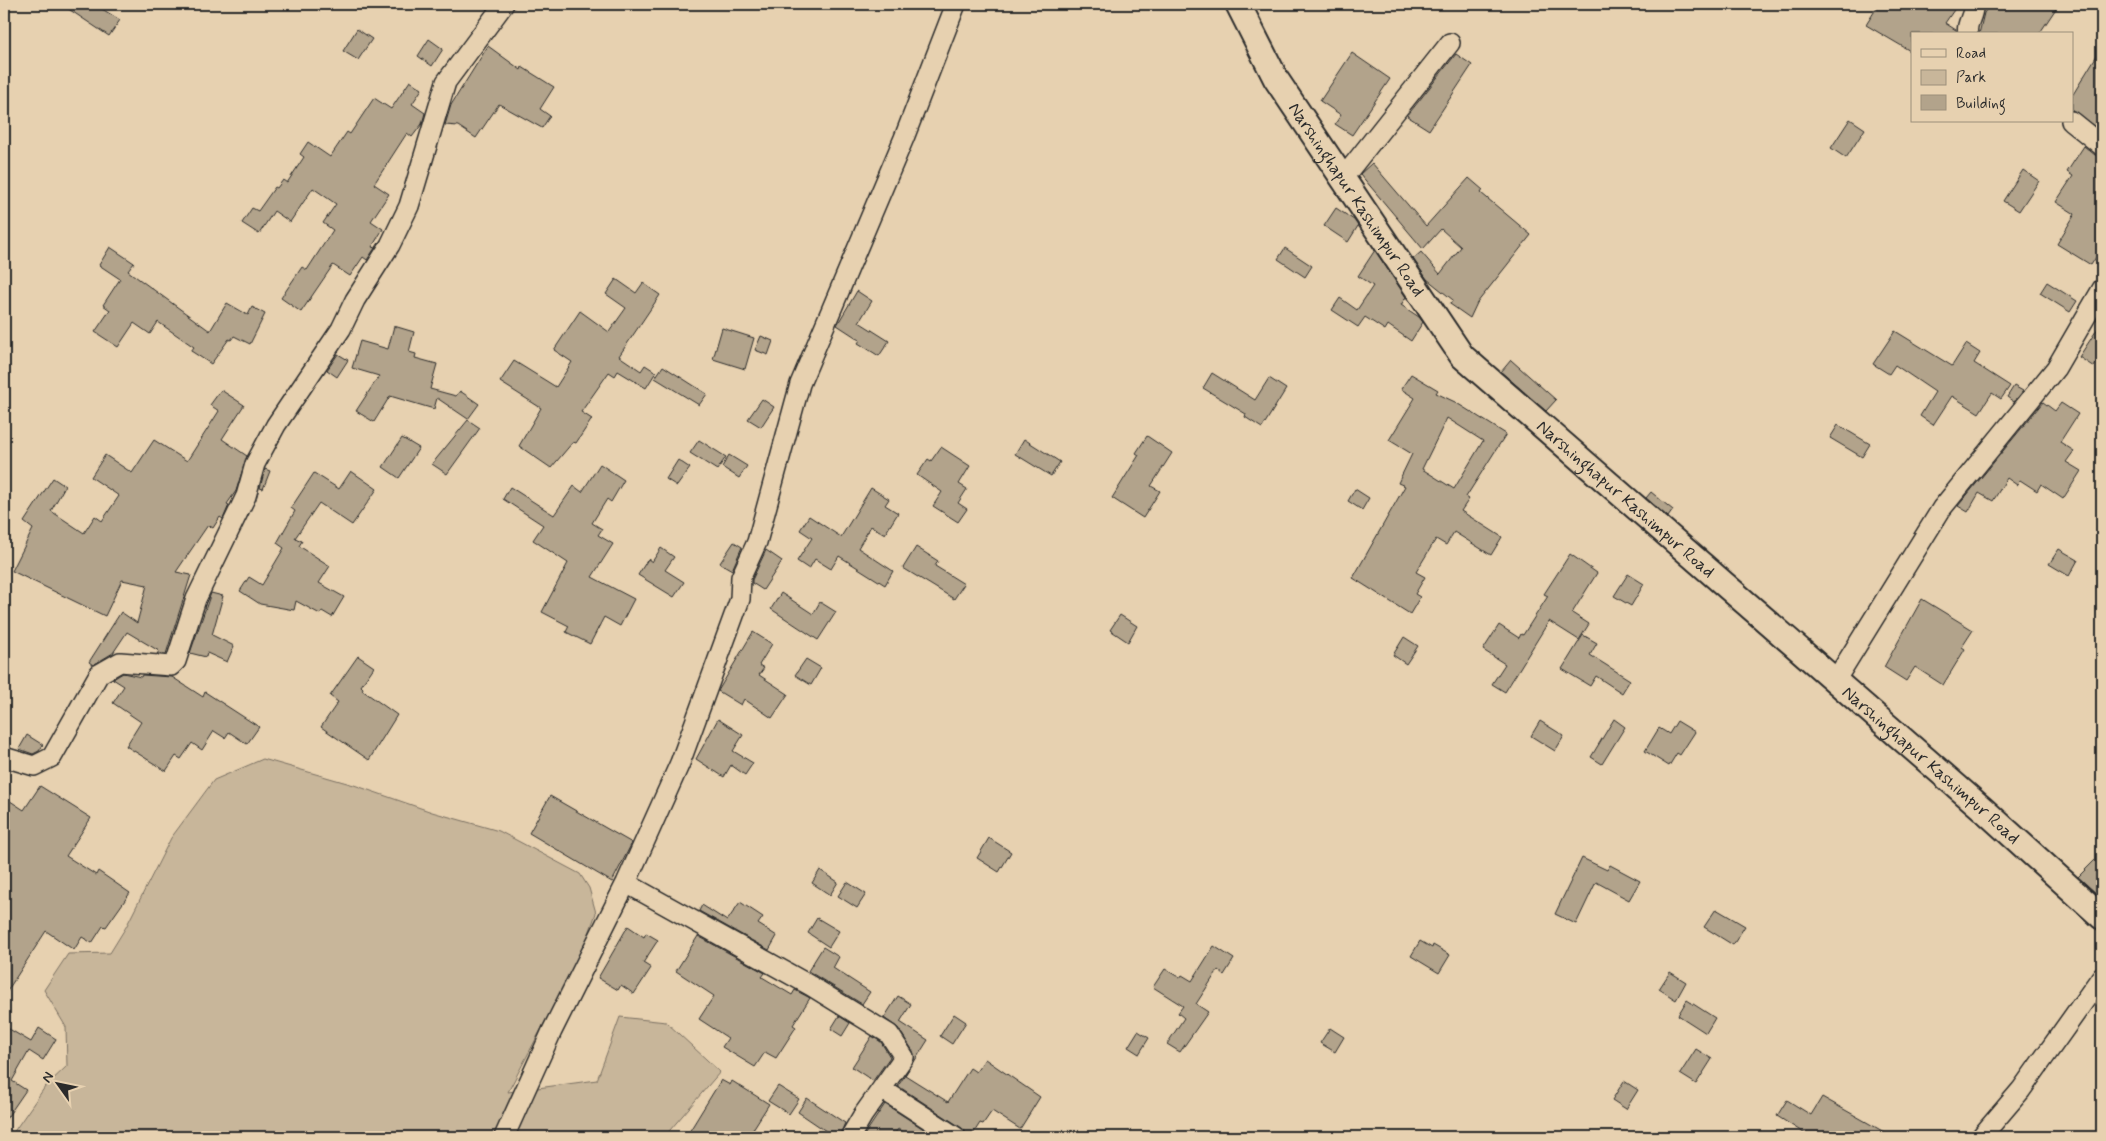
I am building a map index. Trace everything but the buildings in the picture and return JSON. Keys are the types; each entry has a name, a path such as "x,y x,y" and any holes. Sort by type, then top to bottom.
{"street":[{"path":"4,758 34,766 52,757 99,674 120,662 171,666 176,661 196,599 246,496 255,464 276,425 341,329 355,300 390,245 409,206 446,82 504,4"},
{"path":"504,1137 552,1031 626,884 680,763 740,599 741,577 757,542 800,384 904,138 956,4"},
{"name":"Narshinghapur Kashimpur Road","path":"1238,4 1276,79 1462,356 1986,811 2102,917"},
{"path":"1967,32 1966,28 1974,10 1973,4"},
{"path":"1343,178 1450,43"},
{"path":"2072,122 2102,146"},
{"path":"1835,681 1942,508 2056,368 2102,289"},
{"path":"626,884 811,986 889,1034 904,1057 850,1137"},
{"path":"1981,1137 2021,1090 2102,976"},
{"path":"882,1090 956,1137"}],"green space":[{"path":"263,759 354,785 432,812 499,831 580,874 589,888 596,913 584,948 508,1092 597,1080 620,1017 666,1022 720,1072 664,1137 6,1137 13,1133 45,1087 67,1066 66,1027 44,990 68,954 110,953 126,927 171,838 214,780"}]}
